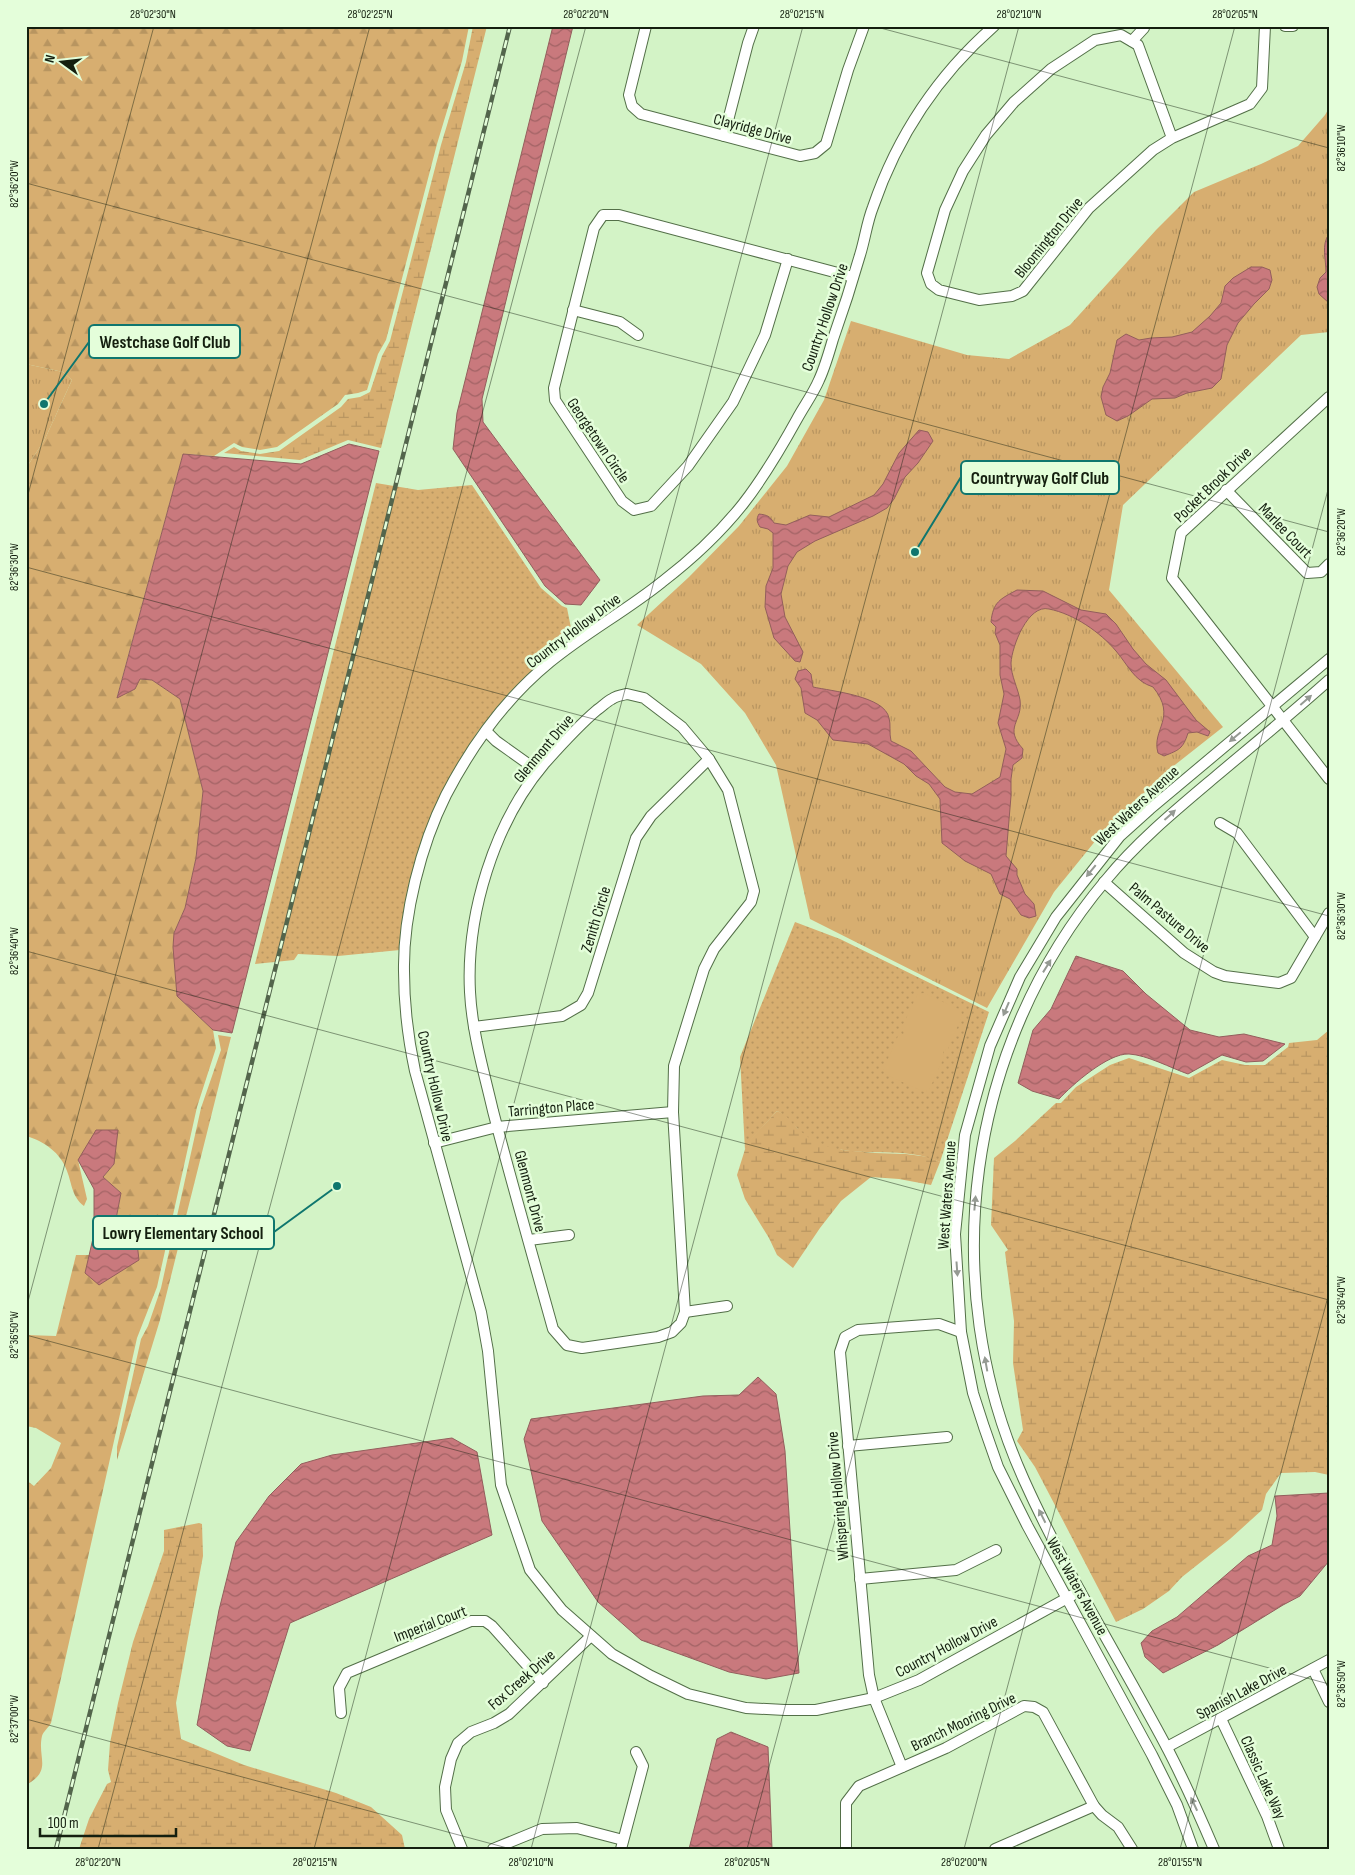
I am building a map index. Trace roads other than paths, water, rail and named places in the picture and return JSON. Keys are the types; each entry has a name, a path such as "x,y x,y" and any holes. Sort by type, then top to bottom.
{"street":[{"name":"Clayridge Drive","path":"646,26 628,95 632,106 641,114 800,156 814,153 826,144 848,70 864,26"},
{"path":"724,136 748,42 754,26"},
{"name":"Country Hollow Drive","path":"994,26 968,49 940,82 900,142 886,171 872,210 853,277 819,380 779,450 743,504 705,546 661,584 550,662 513,696 486,731 462,767 445,798 430,832 408,920 404,970 408,1038 421,1096 480,1312 488,1351 501,1485 530,1570 562,1610 612,1654 688,1694 746,1708 816,1710 874,1698 919,1680 1080,1591"},
{"name":"Bloomington Drive","path":"1132,41 1121,35 1095,40 1051,69 1014,102 986,135 963,171 945,210 927,273 931,284 939,290 979,300 1012,296 1023,291 1089,208 1153,150 1172,138 1250,104 1262,88 1265,26"},
{"path":"1284,26 1293,26"},
{"path":"1144,28 1132,41 1138,45 1172,138"},
{"name":"Georgetown Circle","path":"788,259 766,335 733,402 688,466 651,506 634,510 622,501 555,400 554,388 594,228 603,215 619,214 788,259 853,277"},
{"path":"574,310 620,322 638,335"},
{"name":"Pocket Brook Drive","path":"1329,397 1181,533 1172,578 1329,779"},
{"name":"Marlee Court","path":"1226,490 1307,573 1321,572 1329,564"},
{"name":"West Waters Avenue","path":"1193,1849 1173,1796 1027,1525 998,1467 974,1392 961,1332 954,1234 964,1135 990,1046 1020,977 1056,917 1120,836 1150,808 1329,659"},
{"name":"West Waters Avenue","path":"1214,1849 1167,1747 1080,1591 1025,1482 998,1413 988,1373 976,1301 973,1226 977,1176 983,1138 997,1081 1014,1033 1041,976 1072,925 1104,882 1168,816 1284,720 1329,680"},
{"name":"Glenmont Drive","path":"626,694 644,698 682,727 709,760 728,790 754,891 751,902 714,949 704,969 674,1066 672,1112 685,1312 681,1323 672,1332 658,1337 582,1348 567,1345 553,1329 497,1127 474,1027 470,992 472,944 480,895 502,831 520,798 538,771 562,743 612,698 626,694"},
{"path":"486,731 496,741 538,771"},
{"name":"Zenith Circle","path":"474,1027 562,1016 581,1005 588,993 636,838 651,816 709,760"},
{"path":"1220,823 1237,833 1315,937"},
{"name":"Palm Pasture Drive","path":"1104,882 1184,953 1214,972 1224,976 1279,983 1291,978 1329,913"},
{"name":"Tarrington Place","path":"434,1143 497,1127 672,1112"},
{"path":"528,1240 569,1235"},
{"path":"685,1312 727,1306"},
{"name":"Whispering Hollow Drive","path":"902,1767 874,1698 869,1675 840,1352 845,1337 858,1330 938,1324 961,1332"},
{"path":"848,1446 947,1437"},
{"path":"860,1579 956,1570 996,1550"},
{"name":"Imperial Court","path":"341,1713 339,1688 347,1673 471,1621 485,1621 492,1626 543,1683"},
{"name":"Fox Creek Drive","path":"462,1849 446,1810 445,1787 451,1759 458,1743 470,1732 494,1723 509,1714 591,1636"},
{"name":"Spanish Lake Drive","path":"1167,1747 1329,1660"},
{"path":"1313,1669 1329,1702"},
{"name":"Branch Mooring Drive","path":"846,1849 846,1803 859,1786 946,1748 1024,1706 1034,1707 1043,1712 1094,1806 1102,1815 1118,1827 1132,1849"},
{"name":"Classic Lake Way","path":"1221,1719 1267,1816 1279,1849"},
{"path":"493,1849 542,1829 577,1828 622,1844 644,1766 636,1752"},
{"path":"995,1849 1094,1806"}],"water":[{"path":"553,26 573,26 482,399 483,422 600,580 581,605 565,604 545,586 453,449 457,413"},
{"path":"1329,234 1329,303 1319,294 1317,287 1320,278 1326,272 1325,243"},
{"path":"1251,267 1262,267 1270,270 1272,280 1269,289 1238,323 1227,345 1221,379 1212,388 1187,393 1175,398 1152,399 1128,416 1117,421 1106,415 1101,397 1103,387 1110,373 1117,340 1126,334 1139,340 1172,337 1192,332 1221,303 1225,286 1233,278"},
{"path":"919,430 928,432 933,441 918,463 905,477 894,499 887,508 815,541 797,552 788,566 781,594 785,617 803,652 800,662 795,661 774,638 765,607 766,586 773,568 773,533 768,529 760,527 757,517 759,514 768,516 774,523 786,525 810,515 829,517 874,495 883,484 899,453"},
{"path":"349,444 379,451 232,1033 213,1030 177,996 173,947 174,933 185,908 196,858 203,791 180,699 152,680 140,679 135,689 117,698 183,454 301,464"},
{"path":"1017,590 1043,591 1081,610 1106,614 1116,624 1146,664 1166,680 1196,720 1210,732 1208,736 1197,732 1188,733 1182,746 1177,750 1164,756 1158,753 1158,737 1164,715 1160,698 1153,687 1136,677 1116,651 1102,637 1077,619 1058,611 1041,609 1028,619 1014,647 1011,663 1020,700 1019,714 1014,730 1017,741 1023,749 1022,758 1013,765 1006,856 1017,869 1017,875 1025,894 1034,904 1036,916 1029,918 1021,915 1010,899 1000,894 991,874 965,861 942,843 940,799 929,784 916,776 904,764 868,744 833,740 817,720 805,713 801,688 795,679 798,671 806,669 811,674 813,687 856,696 878,704 889,718 891,741 911,751 945,787 955,792 972,794 1000,777 1006,749 998,723 1004,694 1000,675 1000,645 995,633 996,627 991,622 998,602"},
{"path":"1076,956 1123,971 1146,994 1190,1030 1219,1037 1244,1034 1285,1044 1263,1061 1246,1062 1222,1055 1188,1074 1136,1055 1120,1055 1091,1071 1059,1099 1032,1091 1018,1083 1033,1030 1051,1009"},
{"path":"96,1130 118,1130 114,1164 103,1177 121,1193 116,1219 137,1243 139,1260 99,1285 85,1273 94,1234 94,1189 78,1160"},
{"path":"758,1377 776,1394 785,1451 799,1673 766,1679 729,1672 641,1640 598,1602 542,1521 524,1439 531,1419 703,1396 739,1395"},
{"path":"452,1438 477,1452 492,1535 290,1623 250,1751 227,1746 197,1725 219,1610 236,1542 269,1496 301,1464 332,1455"},
{"path":"1329,1493 1329,1561 1300,1596 1218,1645 1163,1673 1145,1657 1141,1643 1152,1631 1177,1617 1248,1556 1272,1545 1277,1516 1275,1496"},
{"path":"731,1732 768,1747 772,1849 689,1849 717,1739"}],"railway":[{"path":"56,1849 510,26"}],"place":[{"name":"Westchase Golf Club","path":"44,404"},
{"name":"Countryway Golf Club","path":"915,552"},
{"name":"Lowry Elementary School","path":"337,1186"}]}
